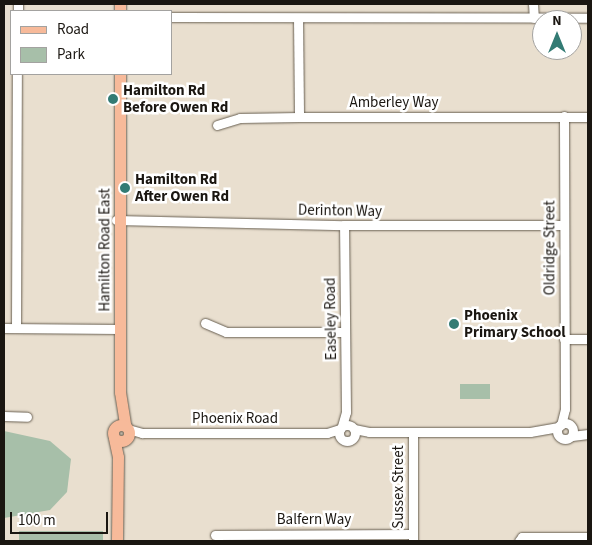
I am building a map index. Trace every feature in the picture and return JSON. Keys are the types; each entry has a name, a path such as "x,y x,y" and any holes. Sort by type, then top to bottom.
{"main road":[{"name":"Hamilton Road East","path":"115,75 118,220"},
{"name":"Hamilton Road East","path":"120,75 117,329 125,431"},
{"path":"117,541 118,457 114,438 125,431"},
{"path":"118,457 125,431"}],"street":[{"path":"172,17 532,18"},
{"path":"298,18 299,117"},
{"path":"16,328 17,75"},
{"name":"Oldridge Street","path":"564,116 564,339 567,428"},
{"name":"Amberley Way","path":"217,125 240,118 588,117"},
{"name":"Derinton Way","path":"118,220 344,225 564,225"},
{"name":"Easeley Road","path":"341,431 346,412 344,225"},
{"path":"205,322 226,332 345,332"},
{"path":"4,328 117,329"},
{"path":"564,339 588,339"},
{"name":"Easeley Road","path":"346,412 353,431"},
{"path":"4,416 27,417"},
{"path":"530,432 565,439 567,428"},
{"path":"341,431 413,433 530,432 567,428 588,433"},
{"name":"Phoenix Road","path":"125,431 142,433 327,433 341,431"},
{"path":"341,431 347,441 353,431"},
{"name":"Sussex Street","path":"413,433 413,538"},
{"name":"Balfern Way","path":"215,535 413,538"},
{"path":"519,541 522,537 588,537"}],"green space":[{"path":"460,384 490,384 490,399 460,399"},
{"path":"4,431 50,441 71,459 67,492 50,510 4,518"},
{"path":"19,531 103,531 103,541 19,541"}],"place":[{"name":"Hamilton Rd Before Owen Rd","path":"113,99"},
{"name":"Hamilton Rd After Owen Rd","path":"125,188"},
{"name":"Phoenix Primary School","path":"454,324"}]}
